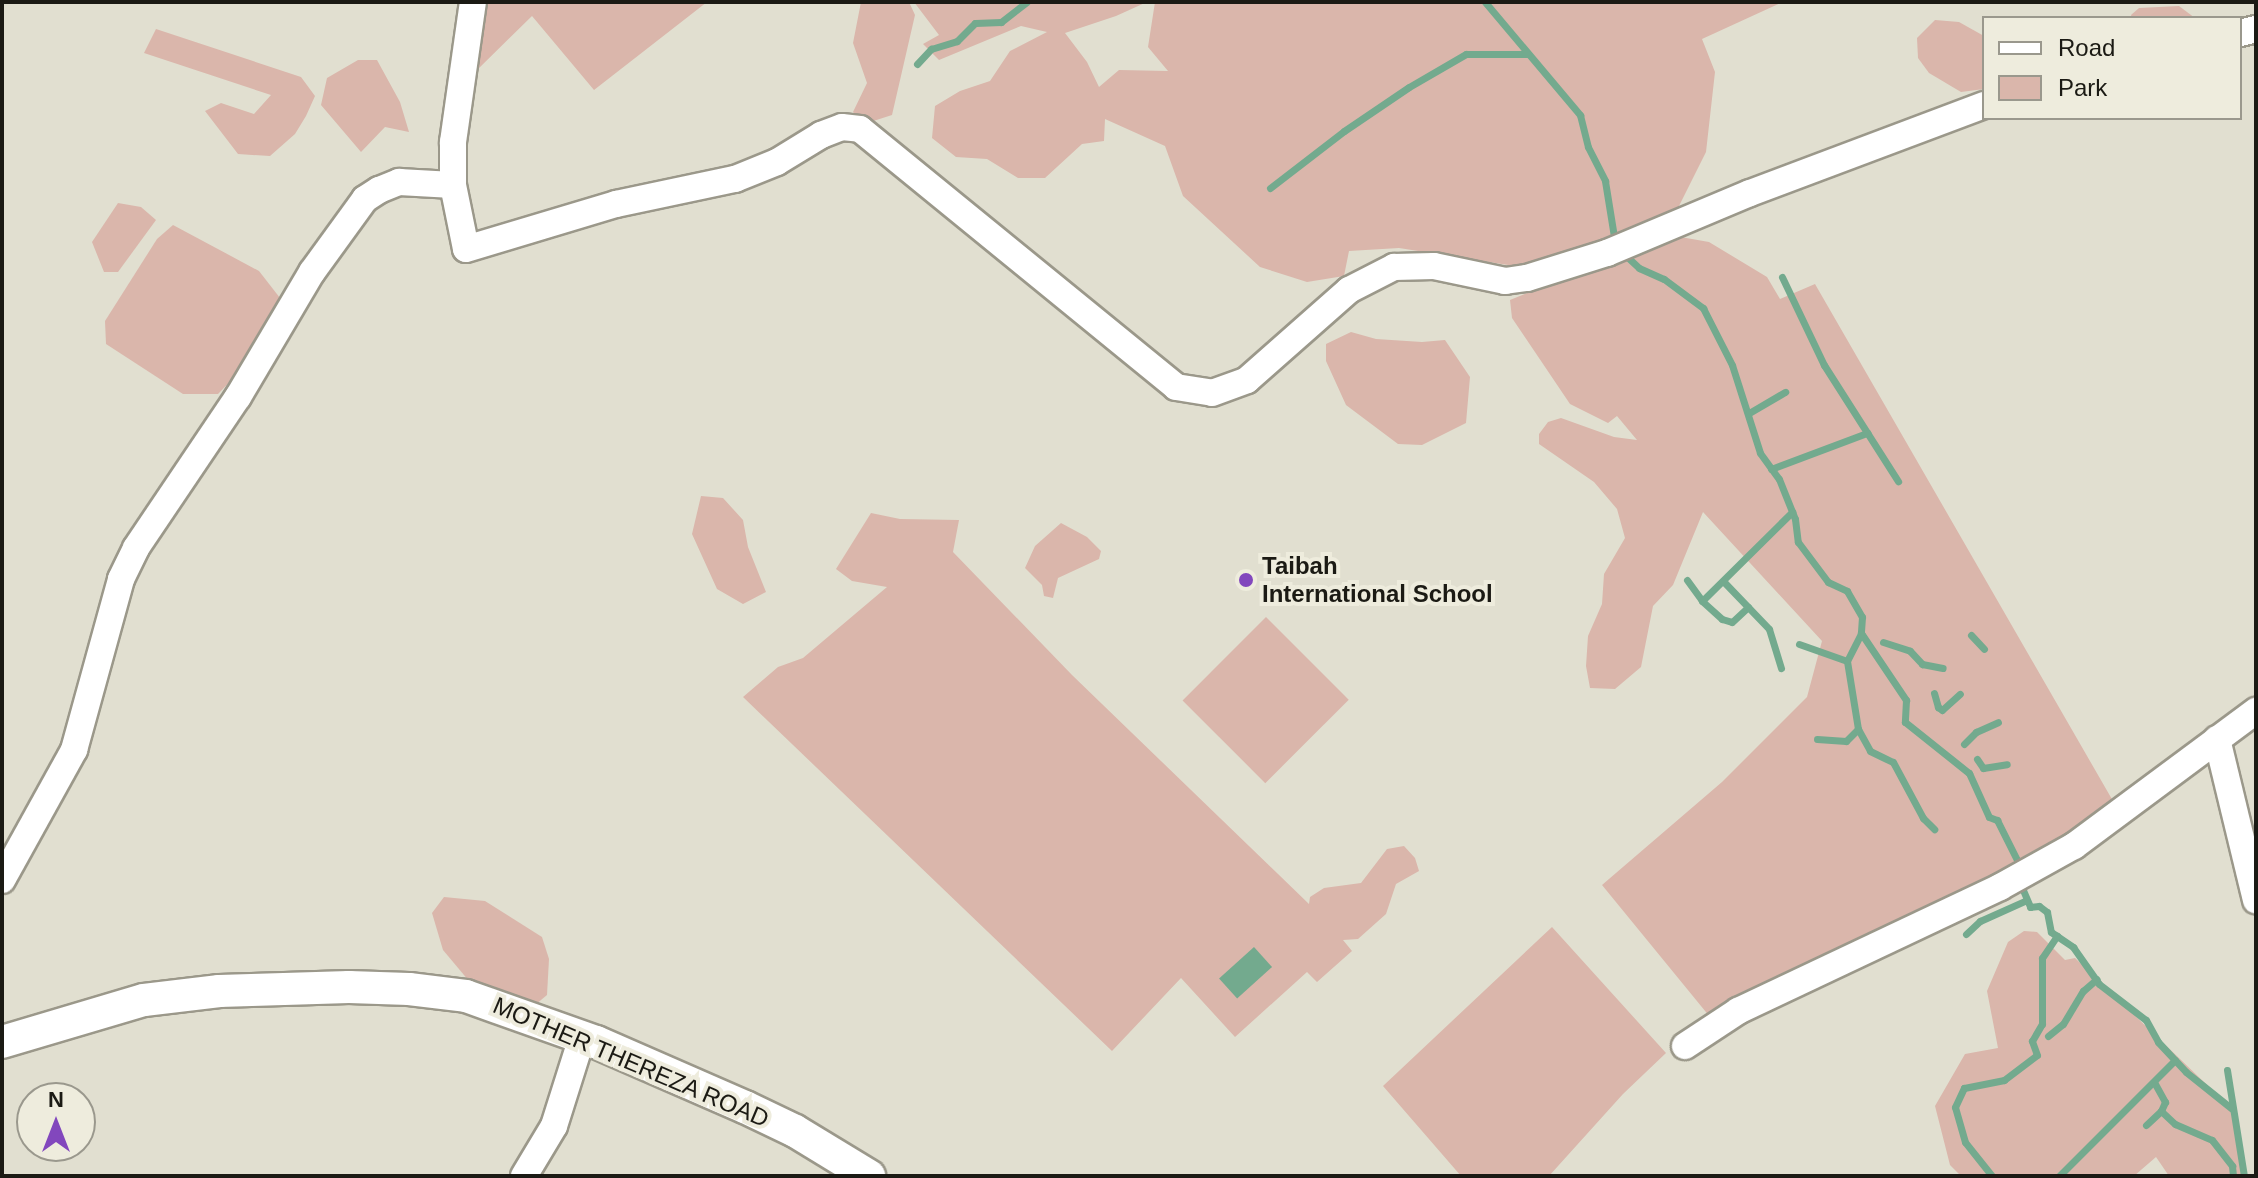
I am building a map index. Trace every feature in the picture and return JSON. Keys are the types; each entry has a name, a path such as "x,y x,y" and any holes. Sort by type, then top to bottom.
{"street":[{"path":"473,2 453,142 453,185 466,249 616,204 735,179 777,162 821,135 842,127 860,129 1138,357 1176,387 1191,392 1212,393 1247,380 1349,290 1394,267 1434,266 1505,281 1607,253 1905,132 1982,106"},
{"path":"2,880 74,750 100,668 118,590 136,548 238,397 312,272 365,199 379,190 399,182 453,185"},
{"path":"1685,1046 1738,1011 2000,887 2074,846 2256,711"},
{"path":"2217,739 2256,900"},
{"name":"MOTHER THEREZA ROAD","path":"2,1042 144,1000 287,986 409,989 466,996 582,1037 795,1131 869,1176"},
{"path":"524,1176 554,1126 582,1037"}],"green space":[{"path":"481,2 707,2 594,90 532,16 474,73"},
{"path":"861,2 909,2 915,15 892,115 864,124 853,112 867,83 853,43"},
{"path":"914,2 1147,2 1065,33 1087,62 1099,87 1119,70 1168,71 1148,47 1155,2 1783,2 1702,39 1715,72 1706,152 1675,214 1600,246 1527,268 1399,248 1349,251 1344,276 1307,282 1260,267 1183,196 1165,146 1105,119 1104,141 1082,144 1045,178 1018,178 987,159 956,157 932,138 935,106 960,91 990,81 1010,51 1047,32 1021,26 939,60 923,44 939,35"},
{"path":"2179,6 2192,16 2131,16 2139,8"},
{"path":"1935,20 1959,22 1982,35 1982,89 1961,92 1929,73 1918,58 1917,38"},
{"path":"156,29 301,77 315,96 295,134 270,156 238,154 205,111 221,103 254,114 271,95 144,53"},
{"path":"358,60 377,60 400,102 409,132 385,127 361,152 321,105 327,78"},
{"path":"118,203 141,207 156,220 118,272 104,272 92,242"},
{"path":"173,225 259,271 280,298 244,367 218,394 183,394 106,344 105,321 157,239"},
{"path":"1675,236 1709,242 1767,277 1780,299 1815,284 2113,801 2077,834 2005,876 1926,908 1764,984 1710,1017 1602,885 1722,782 1807,697 1822,641 1703,512 1673,585 1653,606 1641,667 1615,689 1590,688 1586,666 1588,636 1602,604 1604,574 1625,538 1617,509 1594,482 1539,444 1539,434 1548,422 1561,418 1614,437 1637,440 1617,416 1608,423 1570,404 1512,318 1510,300 1559,280 1587,274"},
{"path":"1351,332 1376,339 1445,340 1470,377 1466,423 1422,445 1398,444 1346,405 1326,361 1326,344"},
{"path":"701,496 723,498 743,520 748,547 766,592 743,604 717,589 692,534"},
{"path":"871,513 900,519 959,520 953,552 1072,675 1309,904 1310,897 1324,888 1361,883 1387,849 1404,846 1415,858 1419,871 1396,884 1386,914 1358,939 1343,940 1352,951 1317,982 1307,972 1235,1037 1181,978 1112,1051 743,697 778,667 803,658 887,587 852,581 836,569"},
{"path":"1061,523 1087,537 1101,551 1099,559 1058,578 1053,598 1044,596 1042,585 1025,568 1035,546"},
{"path":"1266,617 1349,700 1265,783 1183,700"},
{"path":"444,897 485,901 542,937 549,959 547,995 535,1005 469,981 443,950 432,913"},
{"path":"1552,927 1666,1053 1623,1094 1549,1176 1461,1176 1383,1086"},
{"path":"2024,931 2037,932 2065,960 2075,958 2231,1108 2244,1176 2169,1176 2156,1157 2134,1176 1961,1176 1950,1165 1935,1106 1965,1054 1998,1048 1987,991 2008,942"}],"shaded area":[{"path":"1254,947 1272,967 1237,999 1219,978"}],"waterway":[{"path":"917,64 931,49 957,41 975,23 1001,22 1027,2"},
{"path":"1485,2 1580,115 1588,147 1605,181 1615,243"},
{"path":"1270,188 1344,131 1409,87 1466,54 1528,54"},
{"path":"1623,253 1639,268 1664,279 1703,308 1732,365 1760,453 1779,479 1795,519 1798,542 1828,582 1847,591 1862,617 1861,633 1906,700 1905,722 1969,773 1989,817 1997,820 2017,860 2019,871"},
{"path":"1782,277 1824,365 1898,481"},
{"path":"1749,413 1785,392"},
{"path":"1771,469 1867,433"},
{"path":"1702,601 1792,512"},
{"path":"1687,580 1702,601 1722,619 1732,622 1748,607"},
{"path":"1724,582 1769,629 1781,668"},
{"path":"1817,739 1846,741 1858,729 1847,661 1861,633"},
{"path":"1971,635 1984,649"},
{"path":"1883,642 1910,651 1922,664 1943,668"},
{"path":"1799,644 1847,661"},
{"path":"1934,693 1942,710 1960,694"},
{"path":"1964,744 1976,732 1998,722"},
{"path":"1858,729 1870,751 1893,762 1923,818 1934,829"},
{"path":"1977,759 1983,768 2007,764"},
{"path":"2020,883 2030,907 2039,906 2047,912 2051,932 2073,947 2099,984 2146,1020 2158,1042 2186,1072 2231,1108"},
{"path":"1966,934 1980,921 2027,900"},
{"path":"1992,1176 1965,1142 1955,1107 1964,1088 2004,1080 2037,1055 2032,1041 2042,1024 2042,958 2057,936"},
{"path":"2048,1036 2063,1024 2083,991 2097,979"},
{"path":"2059,1176 2175,1060"},
{"path":"2227,1070 2244,1176"},
{"path":"2154,1082 2165,1102 2161,1111 2175,1124 2212,1140 2232,1166 2233,1176"},
{"path":"2146,1125 2161,1111"}],"place":[{"name":"Taibah International School","path":"1246,580"}]}
